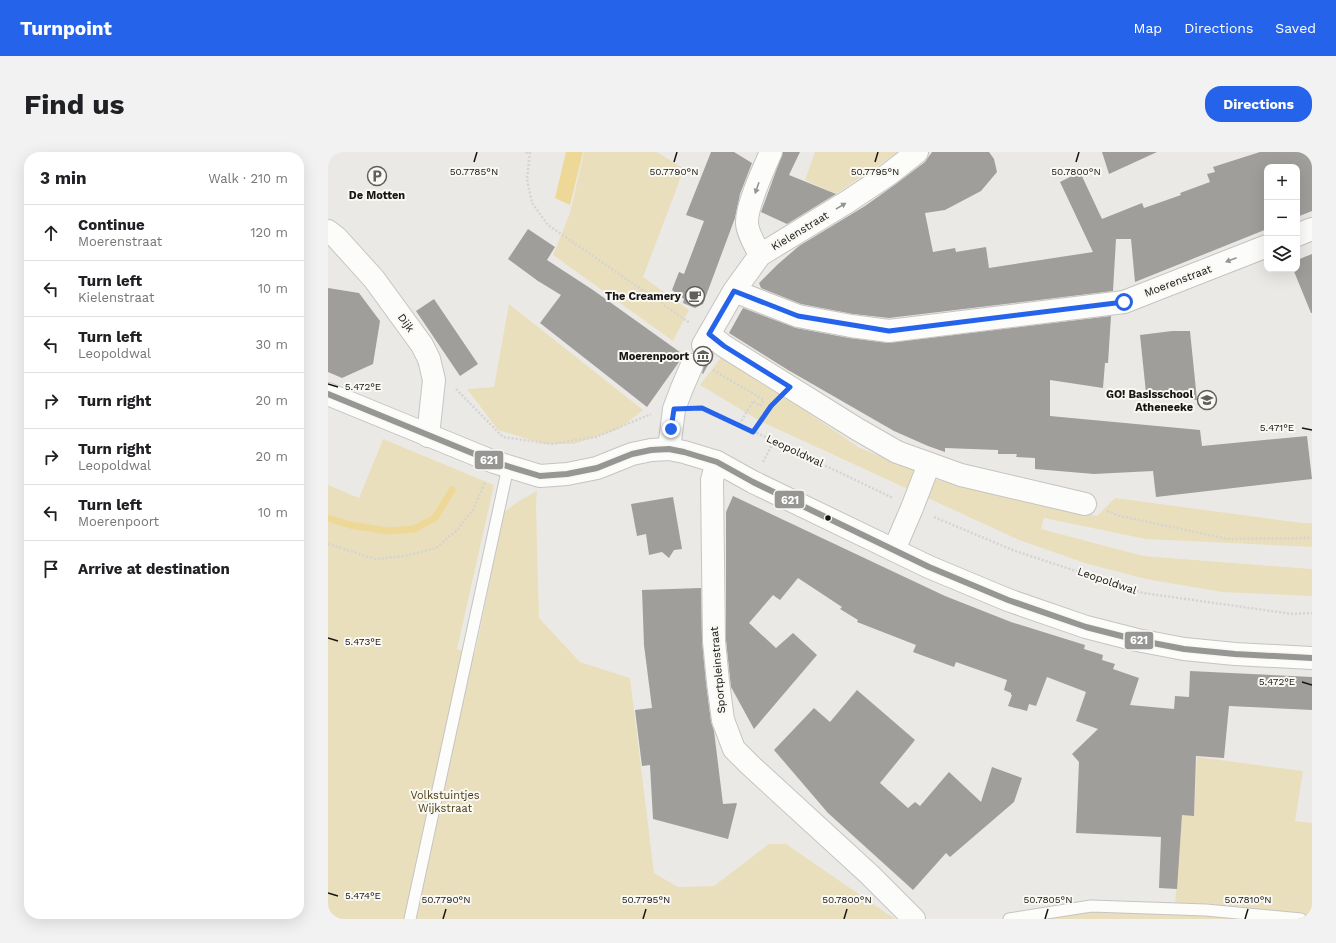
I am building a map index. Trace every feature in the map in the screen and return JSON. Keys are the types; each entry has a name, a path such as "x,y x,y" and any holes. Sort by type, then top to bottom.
{"street":[{"path":"760,256 746,225 748,214 771,152"},
{"name":"Kielenstraat","path":"706,339 734,291 760,256 847,202 889,174 917,152"},
{"path":"1300,233 1312,229"},
{"name":"Dijk","path":"332,234 374,279 422,345 429,359 434,380 428,436"},
{"name":"Moerenstraat","path":"734,291 798,316 889,331 1124,302 1264,247"},
{"path":"706,339 724,346 857,429 897,452 961,474 1085,504"},
{"path":"669,449 674,409 692,365"},
{"path":"328,394 501,465 540,476 567,474 597,468 632,454 651,450 669,449 684,452 717,462 753,482 928,567 1008,600 1086,627 1137,640 1184,649 1235,654 1312,658"},
{"name":"Sportpleinstraat","path":"717,462 712,480 714,641 723,720 734,749 870,875 914,919"},
{"path":"894,550 929,464"}],"lane":[{"path":"410,919 501,465"},
{"path":"1009,919 1091,906 1206,910 1301,919"}],"path":[{"path":"526,152 530,153 527,179 532,203 548,225 687,321 706,339"},
{"path":"719,373 764,400 760,406 753,401 739,425"},
{"name":"Leopoldwal","path":"434,380 451,383 503,437 552,444 596,437 648,414 674,409 702,408 912,508 1015,550 1143,593 1292,614 1312,613"},
{"path":"753,432 771,406 790,387"},
{"path":"328,544 375,559 405,556 436,548 456,531 473,510 501,465"},
{"path":"1085,504 1120,516 1228,539 1312,538"}],"green space":[{"path":"584,152 657,152 684,169 643,277 689,310 673,341 553,255 570,213"},
{"path":"815,152 898,152 836,194 805,180"},
{"path":"509,304 643,410 619,429 574,444 545,444 498,430 467,389 494,387"},
{"path":"723,355 860,448 937,480 1097,516 1115,498 1302,523 1312,523 1312,547 1146,539 1044,518 1041,529 1143,556 1312,569 1312,596 1222,592 1146,579 1088,564 1019,540 760,421 700,385"},
{"name":"Volkstuintjes Wijkstraat","path":"383,439 494,485 457,649 475,654 504,512 519,501 537,491 536,506 539,618 580,662 630,678 654,873 678,887 714,886 769,844 786,844 895,919 328,919 328,485 359,498"},
{"path":"1197,757 1303,771 1295,821 1312,823 1312,919 1245,919 1175,905 1182,815 1194,815"},
{"path":"1091,908 1207,912 1244,919 1038,919"}],"shaded area":[{"path":"566,152 583,152 570,205 555,198"}],"building":[{"path":"711,152 734,152 752,163 740,194 735,218 703,304 695,308 683,303 684,299 672,290 679,272 684,274 704,221 686,215"},
{"path":"783,152 800,152 789,175 836,194 787,224 761,212"},
{"path":"932,152 989,152 994,159 997,172 981,191 945,210 925,213 933,252 955,248 956,252 986,247 989,268 1093,252 1060,182 1080,172 1102,219 1142,203 1144,208 1181,195 1180,193 1210,182 1207,174 1215,172 1213,167 1260,152 1312,152 1312,211 1300,216 1300,164 1264,164 1264,230 1135,282 1131,239 1116,239 1113,291 889,318 853,314 801,304 761,288 759,283 799,246 865,206 925,162"},
{"path":"1102,152 1157,152 1109,174"},
{"path":"528,229 555,247 547,260 593,290 684,355 647,407 540,323 561,295 538,281 508,259"},
{"path":"1312,254 1312,313 1294,272 1300,272 1300,259"},
{"path":"328,288 359,293 380,321 373,364 342,378 328,372"},
{"path":"434,299 478,364 460,376 416,311"},
{"path":"743,308 796,328 849,338 888,343 1111,316 1108,363 1105,363 1103,388 1050,380 1050,416 1200,430 1202,446 1307,436 1312,479 1156,497 1153,471 1094,474 1035,469 1035,458 1016,457 1017,454 998,454 998,450 945,448 945,452 894,431 788,370 729,333"},
{"path":"1172,331 1190,331 1197,400 1146,393 1140,335"},
{"path":"712,353 714,354 703,374 704,364 702,357 709,356"},
{"path":"733,496 945,596 1011,622 1085,645 1084,649 1103,655 1102,660 1115,664 1113,669 1139,678 1130,705 1174,709 1175,696 1189,697 1190,671 1312,677 1312,710 1229,706 1224,758 1196,756 1194,816 1182,815 1177,889 1159,888 1161,837 1076,833 1079,762 1072,754 1098,729 1076,721 1086,692 1047,677 1036,706 1029,704 1027,711 1008,706 1012,695 1004,690 1007,680 956,662 954,667 913,652 916,645 857,622 858,620 840,609 842,607 798,578 780,600 773,595 749,623 776,648 793,633 817,655 754,729 731,687 726,640 726,512"},
{"path":"673,497 682,549 674,550 669,558 662,552 649,555 646,534 637,536 631,504"},
{"path":"701,588 702,641 706,683 711,722 714,731 723,804 737,803 728,839 653,819 650,765 642,766 635,710 652,708 644,645 642,590"},
{"path":"857,690 915,740 880,783 908,808 915,802 920,806 949,772 981,802 992,767 1022,778 1014,802 950,857 946,853 913,890 828,813 774,750 814,708 830,722"}],"waterway":[{"path":"328,518 350,525 387,531 414,529 435,518 452,490"}],"transit line":[{"name":"621","path":"328,394 494,462 540,476 567,474 597,468 632,454 651,450 669,449 684,452 717,462 753,482 929,567 1008,600 1086,627 1137,640 1184,649 1235,654 1312,658"}],"place":[{"name":"De Motten","path":"377,176"},
{"name":"The Creamery","path":"695,296"},
{"name":"Moerenpoort","path":"703,356"},
{"name":"GO! Basisschool Atheneeke","path":"1207,400"}],"route":[{"path":"671,429 674,409 702,408 753,432 771,406 790,387 724,346 709,334 734,291 798,316 851,326 889,331 1124,302"}]}
